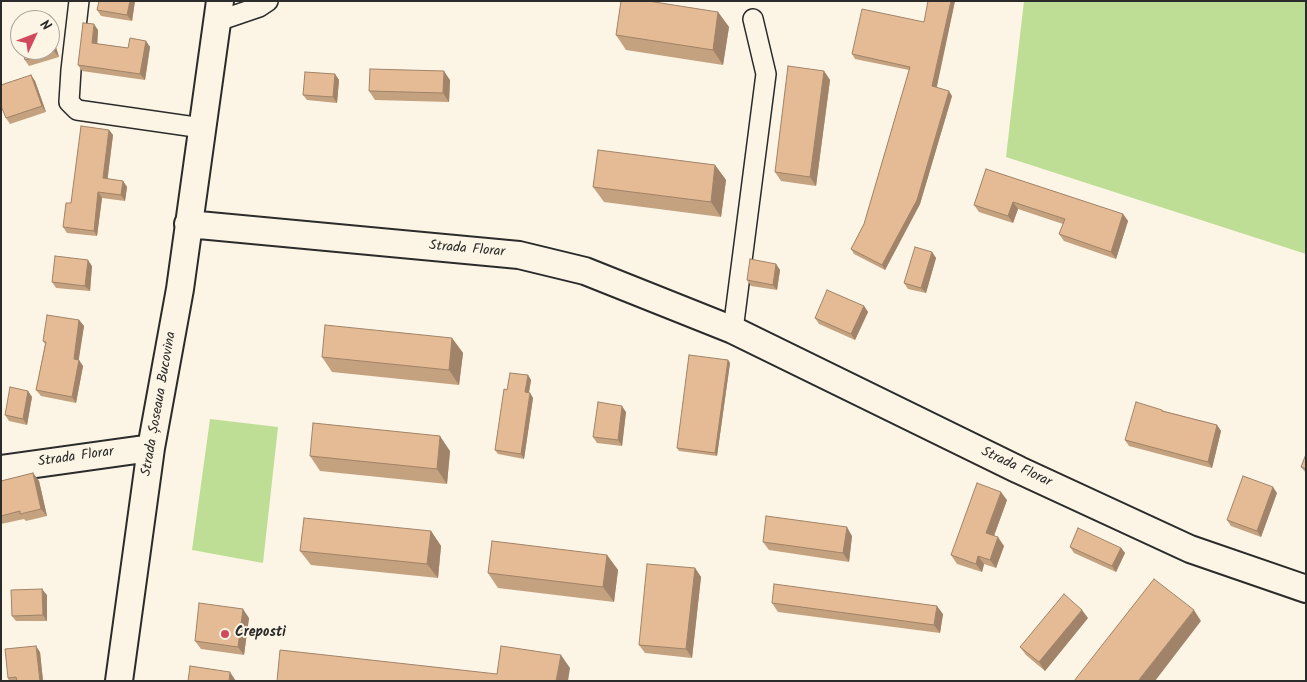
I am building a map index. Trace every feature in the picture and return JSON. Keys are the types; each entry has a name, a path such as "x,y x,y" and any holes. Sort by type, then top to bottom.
{"street":[{"path":"79,1 69,102 76,110 202,128"},
{"name":"Strada Șoseaua Bucovina","path":"119,681 151,448 180,289 219,11 259,7 268,1"},
{"path":"733,330 766,74 753,19"},
{"name":"Strada Florar","path":"188,224 519,255 585,271 733,330 1019,470 1190,549 1306,589"},
{"name":"Strada Florar","path":"1,469 151,448"}],"green space":[{"path":"1024,1 1306,1 1306,254 1006,157"},
{"path":"210,419 278,427 263,563 192,550"}],"building":[{"path":"99,1 130,1 127,15 97,10"},
{"path":"621,1 648,1 718,12 713,50 616,35"},
{"path":"928,1 951,1 932,86 949,91 917,200 882,265 851,249 864,224 910,67 852,54 862,9 924,22"},
{"path":"83,23 94,24 92,43 128,48 130,38 146,41 140,74 78,65"},
{"path":"788,66 824,71 810,177 775,172"},
{"path":"370,69 444,71 443,93 369,91"},
{"path":"305,72 335,74 333,97 303,95"},
{"path":"31,75 42,106 6,118 1,106 1,85"},
{"path":"81,126 109,130 103,178 123,181 121,195 98,192 94,231 63,227 66,203 71,203"},
{"path":"598,150 715,165 711,202 593,187"},
{"path":"986,169 1123,214 1111,252 1059,234 1065,219 1013,202 1008,216 974,205"},
{"path":"915,247 932,252 921,288 904,283"},
{"path":"55,256 88,260 85,286 52,282"},
{"path":"750,259 776,264 773,285 747,280"},
{"path":"827,290 864,306 851,334 815,318"},
{"path":"47,315 79,320 74,359 79,360 72,397 36,390 46,342 43,341"},
{"path":"325,325 452,338 449,370 322,357"},
{"path":"689,355 728,360 715,453 677,448"},
{"path":"510,373 528,375 525,392 530,393 521,454 495,450 504,389 507,390"},
{"path":"10,387 28,391 23,419 5,415"},
{"path":"598,402 622,406 618,440 593,437"},
{"path":"1136,402 1162,411 1217,425 1208,462 1125,440"},
{"path":"313,423 440,436 437,469 310,456"},
{"path":"1306,454 1306,469 1301,467"},
{"path":"33,473 41,509 20,514 20,511 1,516 1,481"},
{"path":"1243,476 1273,487 1257,531 1227,520"},
{"path":"977,483 1001,492 986,533 998,537 990,560 978,556 976,564 951,555"},
{"path":"766,516 847,527 843,553 763,542"},
{"path":"304,518 431,531 427,564 300,551"},
{"path":"1078,528 1121,548 1112,566 1070,547"},
{"path":"492,541 607,555 603,587 488,573"},
{"path":"647,564 695,568 686,649 639,645"},
{"path":"1154,579 1194,610 1138,681 1074,681"},
{"path":"774,584 937,606 934,625 772,603"},
{"path":"42,589 43,615 12,616 11,590"},
{"path":"1064,594 1082,610 1039,662 1020,647"},
{"name":"Creposti","path":"199,603 243,609 238,647 195,641"},
{"path":"36,646 40,681 17,681 16,677 8,678 5,649"},
{"path":"501,646 561,655 556,681 277,681 280,650 497,674"},
{"path":"190,666 230,672 229,681 188,681"}],"place":[{"name":"Creposti","path":"225,634"}]}
